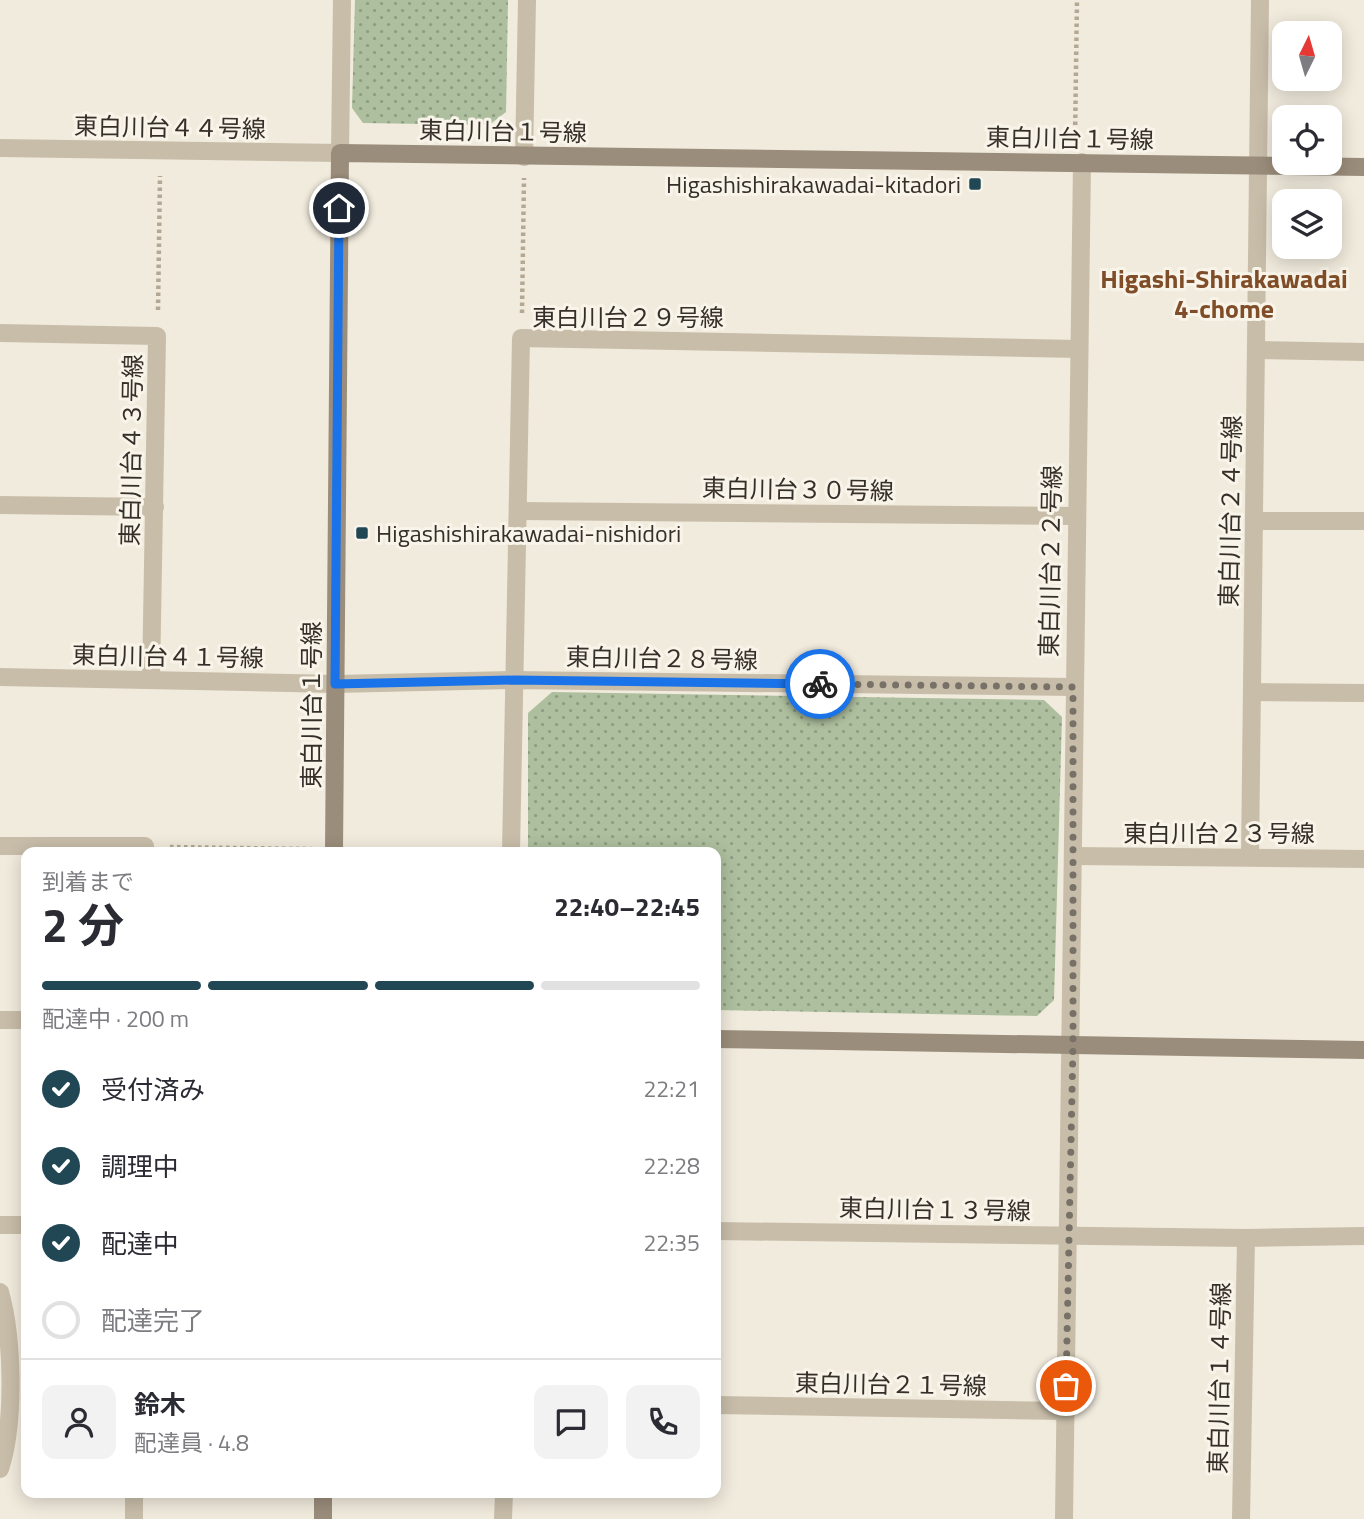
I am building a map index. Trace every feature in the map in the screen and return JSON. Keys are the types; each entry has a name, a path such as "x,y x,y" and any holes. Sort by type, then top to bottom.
{"street":[{"path":"340,153 342,0"},
{"path":"524,157 527,0"},
{"name":"東白川台２４号線","path":"1250,857 1260,0"},
{"name":"東白川台４４号線","path":"0,148 340,153"},
{"name":"東白川台１号線","path":"334,847 340,153 1364,167"},
{"name":"東白川台２２号線","path":"1064,1519 1073,1044 1078,162"},
{"name":"東白川台４３号線","path":"0,333 157,336 152,679"},
{"name":"東白川台２９号線","path":"511,847 522,338 1078,349"},
{"path":"1256,350 1364,352"},
{"path":"0,505 155,508"},
{"name":"東白川台３０号線","path":"519,511 1076,516"},
{"path":"1254,521 1364,521"},
{"name":"東白川台４１号線","path":"0,677 335,684"},
{"name":"東白川台２８号線","path":"335,684 514,680 1073,687"},
{"path":"1252,692 1364,693"},
{"path":"0,846 48,847"},
{"name":"東白川台２３号線","path":"1073,856 1364,859"},
{"path":"0,1020 21,1020"},
{"path":"721,1039 1364,1050"},
{"path":"0,1225 21,1225"},
{"name":"東白川台１３号線","path":"721,1231 1246,1238 1364,1236"},
{"name":"東白川台１４号線","path":"1241,1519 1246,1238"},
{"path":"0,1292 11,1372 4,1455 0,1469"},
{"name":"東白川台２１号線","path":"721,1405 1066,1411"},
{"path":"134,1498 134,1519"},
{"path":"323,1498 323,1519"},
{"path":"503,1519 504,1498"}],"path":[{"path":"1077,0 1078,162"},
{"path":"157,336 160,151"},
{"path":"522,338 524,157"}],"green space":[{"path":"355,0 508,0 506,112 489,125 363,123 352,108"},
{"path":"552,692 1044,700 1062,717 1054,1000 1037,1016 721,1010 721,847 528,847 528,713"}],"way so far":[{"path":"820,684 1073,687 1073,1044 1066,1386"}],"place":[{"name":"Higashishirakawadai-kitadori","path":"975,184"},
{"name":"Higashishirakawadai-nishidori","path":"362,533"}],"district":[{"name":"Higashi-Shirakawadai 4-chome","path":"1224,293"}],"route":[{"path":"339,208 335,684 514,680 820,684"}]}
